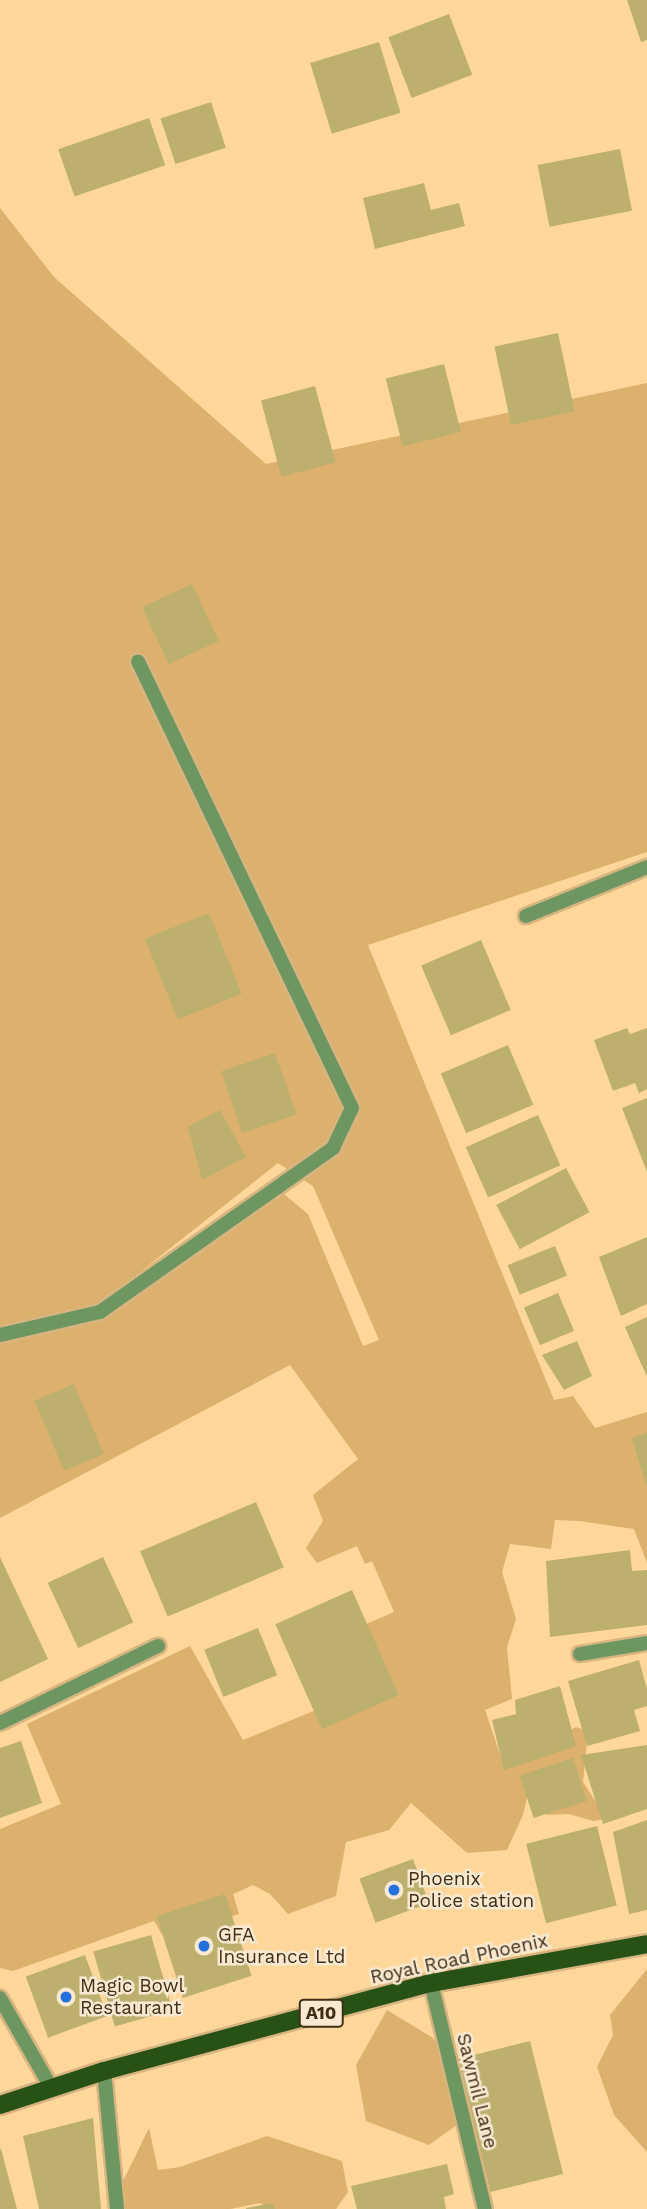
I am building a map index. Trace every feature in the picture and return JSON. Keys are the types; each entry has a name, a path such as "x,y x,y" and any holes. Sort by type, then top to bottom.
{"main road":[{"name":"Royal Road Phoenix","path":"0,2105 104,2071 431,1983 647,1944"}],"street":[{"path":"0,1335 100,1312 333,1147 352,1108 138,662"},
{"path":"526,916 647,867"},
{"path":"580,1654 647,1643"},
{"path":"0,1723 158,1646"},
{"name":"Sawmil Lane","path":"431,1983 485,2209"},
{"path":"0,1998 52,2089"},
{"path":"104,2071 117,2209"}],"shaded area":[{"path":"0,208 54,277 266,464 647,383 647,852 368,945 554,1400 573,1396 595,1428 647,1412 647,1563 634,1529 579,1521 555,1520 551,1549 510,1544 502,1572 516,1619 507,1647 512,1699 485,1710 503,1763 576,1727 588,1731 583,1782 596,1802 617,1803 618,1817 593,1821 569,1814 547,1815 529,1789 523,1815 507,1850 467,1853 411,1803 389,1830 346,1842 336,1896 288,1914 270,1894 253,1885 233,1894 239,1914 197,1928 169,1946 154,1921 13,1971 0,1968 0,1829 61,1804 27,1724 190,1646 243,1740 333,1703 343,1634 394,1612 372,1561 365,1564 357,1546 317,1563 306,1548 323,1521 313,1495 358,1459 290,1365 0,1518 0,1337 104,1316 279,1190 308,1214 363,1346 379,1340 313,1186 278,1163 101,1303 0,1327"},
{"path":"647,1969 647,2152 614,2115 597,2067 613,2035 610,2015"},
{"path":"387,2010 433,2038 475,2092 469,2116 429,2145 366,2121 356,2065"},
{"path":"149,2128 158,2170 180,2167 267,2136 342,2161 348,2192 336,2209 270,2209 260,2203 231,2209 118,2209 124,2179"}],"building":[{"path":"627,0 647,0 647,40 641,42"},
{"path":"449,14 472,75 412,98 388,37"},
{"path":"379,42 401,113 332,134 310,63"},
{"path":"211,102 226,148 175,164 161,118"},
{"path":"149,118 165,165 75,197 58,149"},
{"path":"620,149 632,211 550,227 538,165"},
{"path":"424,183 431,210 459,203 465,226 375,249 363,198"},
{"path":"558,333 575,411 511,425 494,347"},
{"path":"444,364 461,432 403,446 386,379"},
{"path":"315,386 335,462 281,477 261,400"},
{"path":"192,584 219,641 169,664 142,607"},
{"path":"209,913 242,994 178,1020 145,939"},
{"path":"481,940 511,1010 451,1035 421,965"},
{"path":"627,1028 630,1034 647,1028 647,1089 639,1093 635,1083 613,1091 594,1040"},
{"path":"508,1045 533,1105 466,1133 441,1074"},
{"path":"275,1053 296,1114 242,1133 221,1072"},
{"path":"647,1098 647,1172 622,1108"},
{"path":"220,1110 246,1157 202,1180 188,1127"},
{"path":"538,1115 560,1165 488,1197 466,1147"},
{"path":"566,1168 589,1212 520,1249 496,1205"},
{"path":"647,1237 647,1304 621,1316 599,1257"},
{"path":"555,1246 567,1276 520,1295 508,1265"},
{"path":"558,1293 574,1331 540,1345 524,1307"},
{"path":"647,1317 647,1377 625,1327"},
{"path":"577,1341 592,1376 564,1390 542,1355"},
{"path":"74,1384 104,1454 64,1471 34,1401"},
{"path":"647,1433 647,1485 646,1485 632,1438"},
{"path":"256,1502 284,1567 168,1617 140,1551"},
{"path":"630,1550 632,1571 647,1570 647,1625 550,1637 546,1561"},
{"path":"0,1557 48,1659 0,1682"},
{"path":"103,1557 133,1622 78,1648 48,1583"},
{"path":"352,1590 399,1695 322,1729 275,1624"},
{"path":"258,1628 277,1675 223,1697 204,1650"},
{"path":"639,1660 647,1689 647,1706 634,1710 640,1731 587,1746 568,1681"},
{"path":"560,1686 576,1746 504,1770 492,1720 516,1714 515,1700"},
{"path":"21,1741 42,1803 0,1818 0,1748"},
{"path":"647,1745 647,1809 603,1824 581,1755"},
{"path":"573,1758 587,1801 534,1818 520,1775"},
{"path":"647,1820 647,1910 629,1914 613,1832"},
{"path":"597,1826 617,1906 546,1923 526,1844"},
{"name":"Phoenix Police station","path":"413,1859 429,1903 376,1923 359,1878"},
{"name":"GFA Insurance Ltd","path":"225,1894 252,1976 183,1998 157,1916"},
{"path":"151,1935 172,2010 115,2027 93,1952"},
{"name":"Magic Bowl Restaurant","path":"85,1955 107,2016 48,2038 26,1977"},
{"path":"530,2041 563,2174 490,2192 457,2059"},
{"path":"93,2118 101,2209 39,2209 23,2136"},
{"path":"1,2149 17,2209 0,2209"},
{"path":"447,2164 454,2194 444,2197 446,2209 357,2209 351,2186"},
{"path":"273,2203 275,2209 246,2209 246,2208"}],"place":[{"name":"Phoenix Police station","path":"394,1890"},
{"name":"GFA Insurance Ltd","path":"204,1946"},
{"name":"Magic Bowl Restaurant","path":"66,1997"}]}
